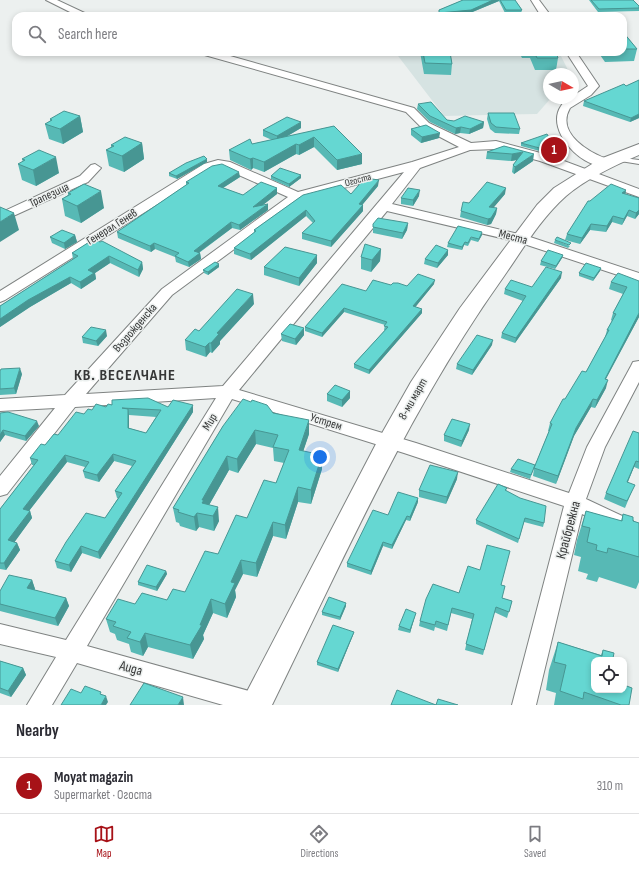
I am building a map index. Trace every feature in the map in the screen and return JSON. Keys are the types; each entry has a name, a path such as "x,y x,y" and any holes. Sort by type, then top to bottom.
{"main road":[{"name":"8-ми март","path":"258,704 389,442 419,388 447,344 547,204 560,192 587,174 611,161 639,149"}],"street":[{"path":"50,0 77,12"},
{"path":"535,0 543,12"},
{"path":"220,56 410,110 425,125 469,148"},
{"path":"574,56 594,86 566,106 560,115 562,125 577,148 586,155 611,161"},
{"name":"Огоста","path":"297,196 416,165 469,148 485,145 507,148 544,158 639,192"},
{"name":"Генерал Генев","path":"0,297 208,167 218,164 226,165 297,196"},
{"name":"Мир","path":"39,705 228,392 384,206 416,165"},
{"name":"Трапезица","path":"0,218 84,179 95,168"},
{"name":"Възрожденска","path":"0,490 71,400 167,292 297,196"},
{"name":"Места","path":"384,206 522,239 639,278"},
{"name":"Крайбрежна","path":"524,705 574,502 596,447 639,366"},
{"name":"Устрем","path":"0,404 228,392 574,502 638,531"},
{"name":"Аида","path":"0,634 71,651 258,704"}],"lane":[{"path":"611,161 639,162"}],"shaded area":[{"path":"398,56 561,56 567,68 543,68 543,104 546,104 537,114 444,116"}],"building":[{"path":"463,0 493,0 471,10 439,12 439,10"},
{"path":"500,0 515,0 522,10 506,10"},
{"path":"591,0 633,0 639,8 599,9"},
{"path":"627,37 637,49 627,49"},
{"path":"424,56 451,56 452,64 425,63"},
{"path":"536,56 557,56 558,58 537,58"},
{"path":"639,80 639,114 631,118 584,101 624,84 626,86"},
{"path":"431,102 447,120 454,121 465,116 484,122 470,129 461,127 456,128 430,116 418,104"},
{"path":"64,111 80,116 60,129 45,124 52,120 50,119"},
{"path":"488,113 514,113 520,129 496,127 491,123"},
{"path":"287,117 301,122 277,136 263,130"},
{"path":"426,125 440,133 422,137 411,129"},
{"path":"334,126 362,154 337,160 314,137 299,145 296,144 264,162 253,158 250,159 229,150 250,139 252,144"},
{"path":"547,134 558,153 521,143"},
{"path":"125,137 142,143 122,156 106,150 114,146 111,145"},
{"path":"504,146 534,154 515,167 513,165 523,152 512,154 487,152"},
{"path":"39,150 56,157 33,170 18,164 25,160 22,159"},
{"path":"204,156 207,159 176,176 169,173 186,163"},
{"path":"222,164 239,172 218,186 243,195 261,182 277,188 253,207 268,204 239,225 231,222 194,251 200,253 188,262 175,256 179,253 154,243 150,246 117,232 189,183 186,182 212,166"},
{"path":"280,168 301,175 289,184 271,176"},
{"path":"365,178 379,180 359,204 363,205 331,241 302,233 315,221 306,210 250,254 234,248 256,231 254,230 303,195 341,185 351,194"},
{"path":"487,182 506,188 489,207 497,208 491,218 488,219 461,211 463,202 469,203"},
{"path":"84,184 101,191 77,206 62,199 71,194 68,193"},
{"path":"611,184 626,190 622,193 639,198 639,210 636,213 629,210 624,219 613,216 607,226 591,224 582,238 567,234 588,201"},
{"path":"408,188 420,190 413,200 401,198"},
{"path":"0,207 14,213 0,222"},
{"path":"378,218 408,223 403,233 373,227 373,224"},
{"path":"458,226 482,232 479,239 471,237 468,243 465,242 462,247 448,243"},
{"path":"62,230 75,235 64,243 50,237"},
{"path":"557,237 571,243 569,245 555,240"},
{"path":"94,239 100,242 102,241 142,262 138,270 109,256 88,270 94,273 80,282 70,277 28,300 0,319 0,306 78,256 72,253"},
{"path":"365,244 381,249 372,260 361,257"},
{"path":"436,245 448,250 438,263 425,259"},
{"path":"285,247 317,255 299,278 264,267"},
{"path":"548,250 563,255 556,266 541,261"},
{"path":"215,262 219,264 208,272 203,270"},
{"path":"586,263 601,268 594,278 579,273"},
{"path":"546,267 562,272 516,338 502,333 526,296 505,289 511,280 532,287"},
{"path":"618,273 639,281 639,313 605,379 608,380 597,400 593,399 576,428 558,476 534,468 552,424 550,423 563,399 565,399 582,371 586,372 616,314 613,313 627,287 611,282"},
{"path":"418,274 435,280 413,306 422,309 369,370 354,364 388,327 384,326 387,322 344,308 322,333 305,327 342,284 366,291 373,280 391,285 393,283 398,283 407,286"},
{"path":"237,289 253,294 217,333 219,334 211,343 205,347 185,340 195,329 199,331"},
{"path":"290,324 304,328 295,339 281,334"},
{"path":"91,327 106,330 96,341 82,337"},
{"path":"477,335 493,340 473,370 457,364"},
{"path":"20,368 14,388 0,389 1,369"},
{"path":"335,385 350,391 342,400 327,394"},
{"path":"148,398 168,407 173,400 193,405 98,552 81,546 69,565 55,561 86,513 105,518 122,493 115,491 136,461 113,454 97,475 83,471 89,462 65,455 23,509 30,511 8,540 17,543 4,563 0,563 0,509 38,460 30,458 41,444 45,445 54,434 58,435 76,412 84,414 88,409 92,410 96,404 106,407 108,404 112,405 112,400","holes":["122,408 161,410 146,433 128,428 128,409"]},
{"path":"243,399 251,402 252,400 267,405 273,413 309,420 299,450 322,455 311,490 298,487 285,525 273,522 256,563 241,560 231,582 235,583 225,604 211,599 200,625 202,625 190,645 145,633 140,642 127,638 131,632 113,626 116,622 106,619 118,599 135,604 142,593 167,600 173,589 185,592 205,551 218,554 236,515 247,518 264,480 276,483 289,450 273,447 278,435 255,430 237,459 227,456 202,500 204,500 202,503 218,507 213,516 197,513 194,517 178,512 179,510 173,508 223,426"},
{"path":"8,412 37,421 25,436 3,430 0,435 0,413"},
{"path":"452,419 470,424 462,441 444,435"},
{"path":"633,431 639,433 639,462 636,461 627,482 635,485 627,501 606,493"},
{"path":"518,459 535,465 531,475 511,469"},
{"path":"430,465 458,472 447,497 419,490"},
{"path":"498,484 507,488 505,490 520,498 546,506 544,523 525,518 519,539 476,520"},
{"path":"398,492 418,498 410,517 407,516 392,545 383,542 371,571 347,563 373,510 388,515"},
{"path":"586,511 622,521 623,514 633,517 633,521 639,523 639,557 608,548 607,553 596,550 597,545 587,542 590,528 582,526"},
{"path":"487,545 510,551 501,585 505,586 502,598 512,601 509,612 496,607 484,650 466,644 474,614 452,608 448,625 436,621 435,625 420,621 426,599 433,584 459,593 468,566 480,570"},
{"path":"147,565 166,571 156,587 138,582"},
{"path":"9,575 32,580 27,588 66,598 55,618 0,604 0,591"},
{"path":"329,597 346,603 340,617 322,612"},
{"path":"406,609 416,613 410,630 399,626"},
{"path":"333,625 354,632 338,669 317,662"},
{"path":"558,642 602,656 603,650 614,653 613,657 591,657 591,693 627,693 627,686 632,688 629,705 621,705 584,692 583,699 560,691 566,665 554,662"},
{"path":"0,661 23,668 8,691 0,688"},
{"path":"144,683 183,697 178,705 130,705"},
{"path":"85,686 101,692 100,694 106,696 101,705 61,705 71,689 81,693"},
{"path":"397,690 436,705 391,705"},
{"path":"438,699 458,705 436,705"}],"place":[{"name":"Moyat magazin","path":"554,150"}],"district":[{"name":"КВ. ВЕСЕЛЧАНЕ","path":"125,375"}]}
